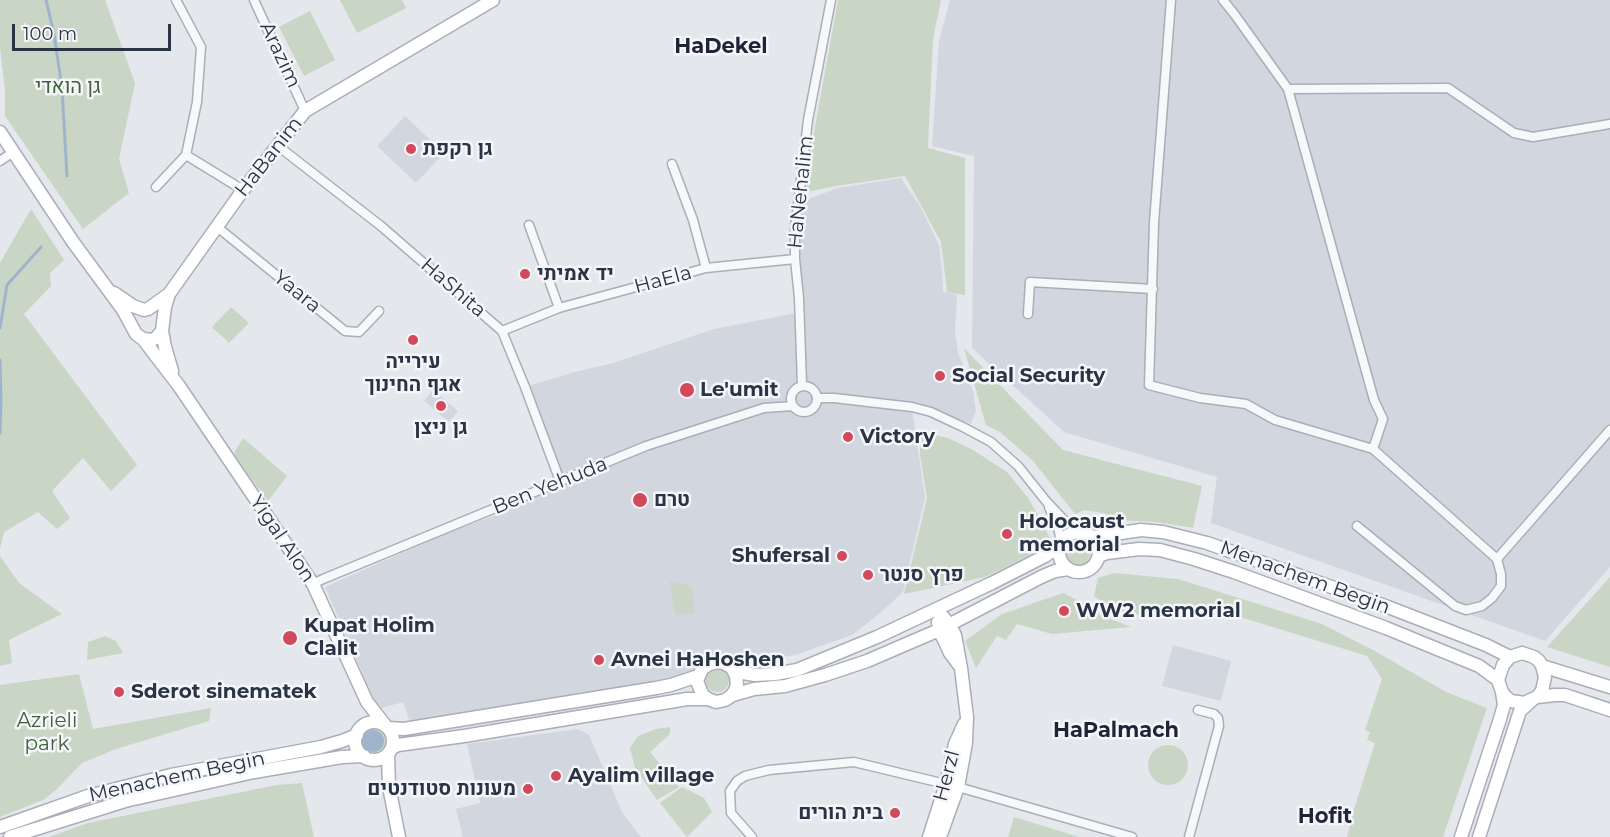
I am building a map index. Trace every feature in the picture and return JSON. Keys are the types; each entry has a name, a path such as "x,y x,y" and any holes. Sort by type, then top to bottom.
{"main road":[{"name":"HaBanim","path":"163,327 169,294 216,226 305,111 493,0"},
{"path":"0,132 107,290 134,327 136,334 143,339 152,340 160,335 163,327 158,312 133,306 107,290"},
{"name":"HaBanim","path":"146,310 169,294"},
{"path":"134,327 135,317 146,310"},
{"name":"Yigal Alon","path":"163,327 169,362 178,386"},
{"name":"Yigal Alon","path":"143,339 178,386 313,584 367,702 386,727"},
{"name":"Menachem Begin","path":"1088,534 1141,530 1163,532 1207,543 1399,612 1486,645 1510,657"},
{"path":"1071,533 1088,534 1099,547 1099,556 1095,565 1088,570 1055,571 944,627 867,661 785,686 733,694 716,702 708,699 699,689 698,676 704,667 713,662 723,663 743,673 755,675 798,670 877,637 1034,562 1060,544 1071,533"},
{"path":"1060,544 1060,559 1068,569"},
{"name":"Menachem Begin","path":"1099,556 1139,549 1160,550 1234,572 1386,628 1479,666 1500,686"},
{"name":"Herzl","path":"929,837 952,785 966,743 967,717 961,668 950,653 944,627 936,609"},
{"path":"1461,837 1504,705 1500,686 1503,665 1515,654 1528,654 1542,666 1544,684 1542,691 1520,711 1479,837"},
{"path":"1542,666 1610,687"},
{"path":"732,668 737,679 733,694"},
{"path":"360,730 375,722 386,727 404,729 656,688 698,676"},
{"path":"1500,686 1511,701 1518,703 1556,695 1610,710"},
{"path":"368,758 381,759 399,745 687,699 708,699"},
{"path":"367,702 357,747 389,787"},
{"path":"386,727 393,736 390,751 389,787 399,837"},
{"name":"Menachem Begin","path":"0,826 88,796 171,775 321,747 342,741 360,730"},
{"name":"Menachem Begin","path":"10,837 125,801 254,772 342,757 368,758"},
{"name":"Herzl","path":"940,837 952,785"}],"street":[{"path":"156,187 186,155 197,102 201,47 176,0"},
{"name":"Arazim","path":"254,0 305,111"},
{"name":"HaNehalim","path":"802,386 799,298 795,259 796,219 808,120 831,0"},
{"path":"1171,0 1155,223 1149,385 1200,398 1246,404 1275,420 1373,449 1497,559 1501,586 1482,606 1466,610 1455,606 1357,526"},
{"path":"1223,0 1288,89 1374,400 1383,419 1373,449"},
{"path":"1288,89 1448,88 1514,133 1533,137 1610,124"},
{"name":"HaShita","path":"278,146 381,226 502,331 560,481"},
{"path":"0,161 13,152"},
{"path":"186,155 243,190"},
{"path":"672,164 693,220 706,268"},
{"path":"529,225 559,308"},
{"name":"Yaara","path":"216,226 345,331 359,332 379,311"},
{"name":"HaEla","path":"502,331 559,308 706,268 795,259"},
{"path":"1028,314 1030,282 1153,289"},
{"path":"802,386 810,387 817,398 815,406 808,411 800,411 793,406 791,394 802,386"},
{"path":"817,398 912,407 931,412 963,427 991,442 1018,466 1064,519 1088,534"},
{"name":"Ben Yehuda","path":"313,584 635,450 764,408 793,406"},
{"path":"1497,559 1610,430"},
{"path":"1046,501 1058,527 1060,544"},
{"path":"1188,837 1219,726 1218,718 1214,714 1198,710"},
{"path":"752,837 732,813 730,791 737,781 745,776 769,770 854,762 952,785 1042,810 1115,835 1132,837"}],"shaded area":[{"path":"950,0 1610,0 1610,567 1545,641 1211,523 1217,477 1064,432 972,348 974,156 932,146 939,41"},
{"name":"גן רקפת","path":"405,116 444,153 416,183 377,146"},
{"path":"901,178 921,208 939,245 943,292 957,294 955,331 958,353 973,391 976,411 971,424 911,402 925,498 903,592 852,635 795,655 746,662 716,655 680,678 410,722 403,702 378,709 325,587 563,485 525,387 613,363 714,329 797,313 796,256 800,202 838,188"},
{"name":"גן ניצן","path":"433,390 458,411 449,422 424,401"},
{"path":"1173,645 1231,661 1221,701 1162,686"},
{"name":"Ayalim village","path":"578,729 589,735 623,814 641,837 463,837 456,809 480,803 467,744"}],"green space":[{"name":"גן הואדי","path":"0,0 105,0 135,83 119,159 129,193 83,229 5,116 5,89 0,48"},
{"path":"340,0 402,0 406,8 357,33"},
{"path":"838,0 941,0 933,39 928,148 965,158 965,295 947,292 941,242 905,176 803,193"},
{"path":"310,11 335,60 304,76 279,27"},
{"path":"31,209 64,260 50,273 51,286 24,314 137,465 111,491 83,458 52,491 70,518 57,529 38,512 4,532 0,549 0,263"},
{"path":"231,307 249,323 229,343 212,327"},
{"path":"964,348 1063,450 1202,486 1193,528 1156,522 1115,520 1107,514 1085,510 1075,514 1033,461 1000,432 986,425"},
{"path":"920,432 948,438 973,450 1007,472 1029,499 1051,540 1040,550 985,577 904,594 927,498 920,455"},
{"path":"243,438 287,476 268,501 234,453"},
{"path":"1077,538 1087,542 1091,552 1087,562 1077,566 1067,562 1063,552 1067,542"},
{"path":"0,556 19,583 62,614 9,640 12,663 0,666"},
{"path":"1114,573 1178,579 1322,624 1446,692 1487,708 1443,837 1347,837 1375,743 1367,740 1370,732 1365,730 1382,679 1367,656 1224,612 1194,611 1149,616 1119,612 1094,596 1098,578"},
{"path":"1610,577 1610,667 1547,647"},
{"path":"670,581 691,586 695,613 675,615"},
{"path":"1063,593 1091,607 1100,615 1131,627 1052,634 1017,624 1006,640 997,636 976,668 965,641 1002,614"},
{"path":"105,636 116,641 123,653 87,660 88,642"},
{"path":"717,668 725,672 729,680 725,688 717,692 709,688 705,680 709,672"},
{"name":"Azrieli park","path":"79,674 93,729 211,708 209,721 116,749 82,763 45,799 0,817 0,685"},
{"path":"373,726 379,727 387,735 387,747 379,755 373,756 367,755 359,747 358,741 359,735 367,727"},
{"path":"670,727 670,734 650,752 679,787 657,800 635,768 630,748 638,736 656,729"},
{"path":"1168,745 1176,746 1182,751 1187,757 1187,773 1182,779 1176,784 1168,785 1160,784 1154,779 1149,773 1148,765 1149,757 1154,751 1160,746"},
{"path":"302,783 314,837 49,837 88,823 277,785"},
{"path":"682,787 704,798 712,812 687,837 660,803"},
{"path":"1014,817 1079,837 1008,837"}],"water":[{"path":"373,730 383,737 384,741 377,751 373,752 363,745 362,741 369,731"}],"waterway":[{"path":"46,0 62,88 67,176"},
{"path":"0,328 7,285 41,247"},
{"path":"0,360 0,433"}],"place":[{"name":"גן רקפת","path":"411,149"},
{"name":"יד אמיתי","path":"525,274"},
{"name":"עירייה אגף החינוך","path":"413,340"},
{"name":"Social Security","path":"940,376"},
{"name":"Le'umit","path":"687,390"},
{"name":"גן ניצן","path":"441,406"},
{"name":"Victory","path":"848,437"},
{"name":"טרם","path":"640,500"},
{"name":"Holocaust memorial","path":"1007,534"},
{"name":"Shufersal","path":"842,556"},
{"name":"פרץ סנטר","path":"868,575"},
{"name":"WW2 memorial","path":"1064,611"},
{"name":"Kupat Holim Clalit","path":"290,638"},
{"name":"Avnei HaHoshen","path":"599,660"},
{"name":"Sderot sinematek","path":"119,692"},
{"name":"Ayalim village","path":"556,776"},
{"name":"מעונות סטודנטים","path":"528,789"},
{"name":"בית הורים","path":"895,813"}],"district":[{"name":"HaDekel","path":"721,47"},
{"name":"HaPalmach","path":"1116,731"},
{"name":"Hofit","path":"1325,817"}]}
